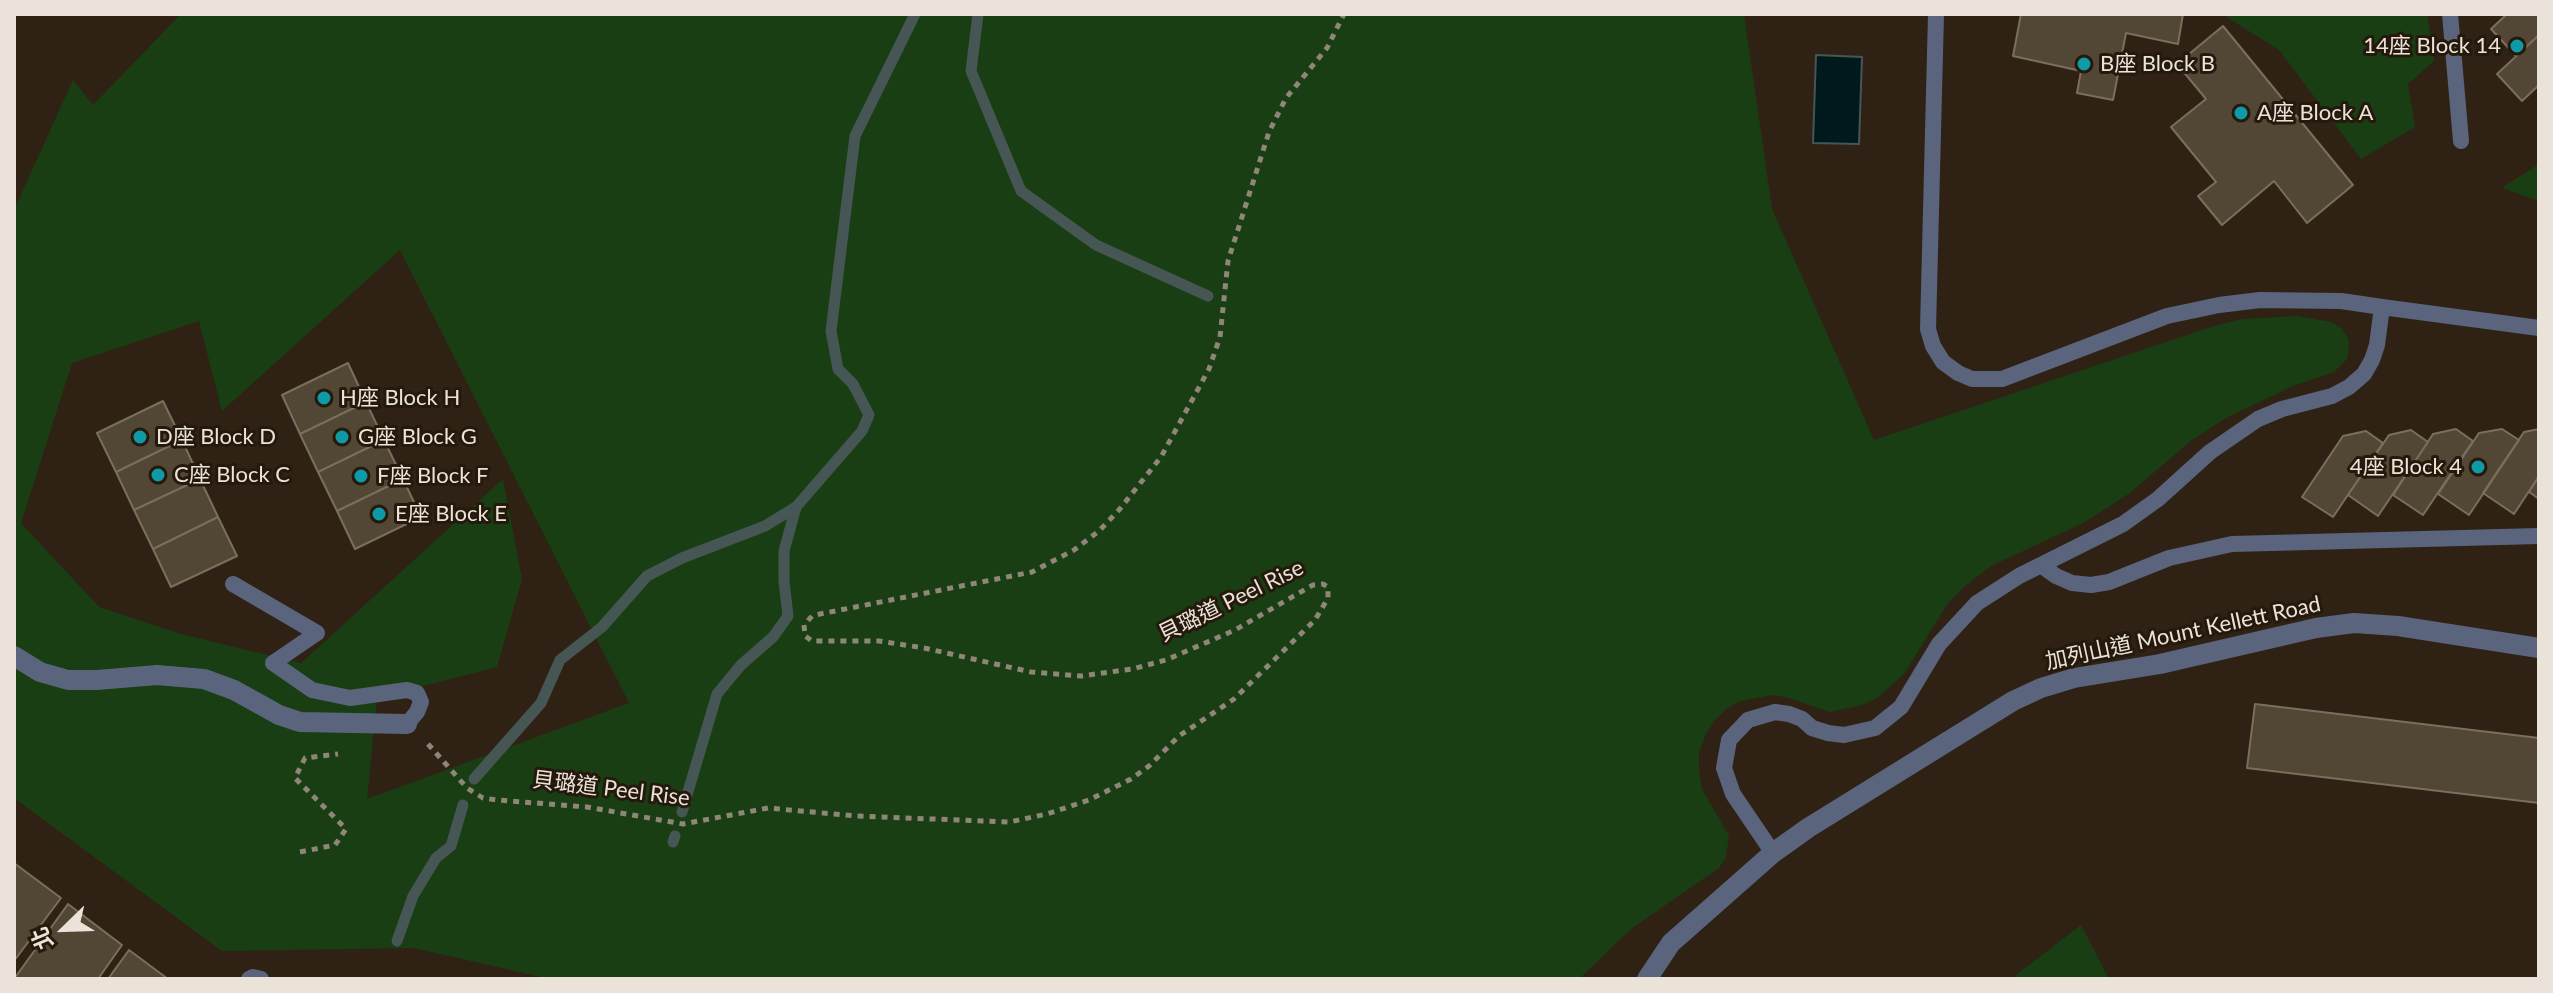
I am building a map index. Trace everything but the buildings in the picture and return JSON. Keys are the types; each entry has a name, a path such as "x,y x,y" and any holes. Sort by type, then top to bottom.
{"street":[{"name":"加列山道 Mount Kellett Road","path":"1647,979 1671,943 1773,853 2013,701 2058,682 2121,672 2316,628 2354,623 2398,626 2539,648"},
{"path":"14,656 40,672 68,680 157,675 204,679 300,722 407,724"}],"lane":[{"path":"1936,14 1928,329 1933,346 1943,362 1958,373 1972,379 2002,379 2167,316 2219,305 2301,299 2539,328"},
{"path":"2450,14 2461,141"},
{"path":"1773,853 1727,781 1725,753 1729,740 1738,728 1748,720 1775,712 1802,719 1812,728 1828,733 1852,734 1875,728 1901,707 1939,644 1977,603 2123,524 2158,499 2210,452 2258,419 2294,405 2332,396 2349,387 2364,374 2372,360 2382,307"},
{"path":"2042,566 2072,583 2091,585 2109,582 2169,558 2232,544 2539,536"},
{"path":"233,584 317,633 273,663 312,690 350,698 407,690 417,693 421,702 407,724"},
{"path":"249,979 261,979"}],"path":[{"name":"貝璐道 Peel Rise","path":"407,724 460,782 483,798 577,806 683,824 768,808 856,816 1022,821 1089,800 1141,773 1179,736 1245,690 1294,643 1324,607 1328,587 1313,585 1235,630 1166,660 1132,669 1081,676 1031,672 879,641 812,641 805,636 804,625 812,616 820,614 1032,572 1074,550 1099,531 1119,510 1161,457 1209,369 1220,337 1228,261 1269,132 1286,98 1327,48 1344,14"},
{"path":"300,852 335,845 346,829 295,778 305,758 341,754"}],"green space":[{"path":"181,14 1744,14 1772,209 1874,440 2243,319 2297,316 2332,322 2348,338 2349,350 2347,359 2334,372 2293,386 2226,418 2192,440 2131,492 2107,508 2083,523 1991,566 1948,603 1904,674 1877,698 1862,705 1830,712 1773,695 1740,701 1726,709 1705,736 1699,753 1699,771 1702,789 1729,836 1726,857 1719,868 1631,929 1579,979 550,979 414,948 222,951 14,798 14,210 73,80 93,105","holes":["400,250 629,703 367,799 377,698 497,667 522,579 503,479 301,663 181,634 99,607 21,523 72,363 199,321 222,411"]},
{"path":"2222,14 2427,14 2434,61 2408,84 2415,127 2361,159 2279,50"},
{"path":"2539,164 2539,201 2502,188"},
{"path":"2081,925 2109,979 2011,979"}],"water":[{"path":"1816,55 1862,57 1859,144 1813,143"}],"waterway":[{"path":"474,779 541,703 560,660 602,627 647,576 682,558 765,526 796,507 862,431 869,415 853,384 838,369 831,331 855,136 915,14"},
{"path":"978,14 971,71 1021,191 1096,245 1208,296"},
{"path":"682,812 717,694 741,665 773,637 788,616 784,551 796,507"},
{"path":"397,941 413,896 436,858 451,846 463,805"},
{"path":"673,842 675,836"}],"place":[{"name":"14座 Block 14","path":"2517,46"},
{"name":"B座 Block B","path":"2084,64"},
{"name":"A座 Block A","path":"2241,113"},
{"name":"H座 Block H","path":"324,398"},
{"name":"D座 Block D","path":"140,437"},
{"name":"G座 Block G","path":"342,437"},
{"name":"4座 Block 4","path":"2478,467"},
{"name":"C座 Block C","path":"158,475"},
{"name":"F座 Block F","path":"361,476"},
{"name":"E座 Block E","path":"379,514"}]}
